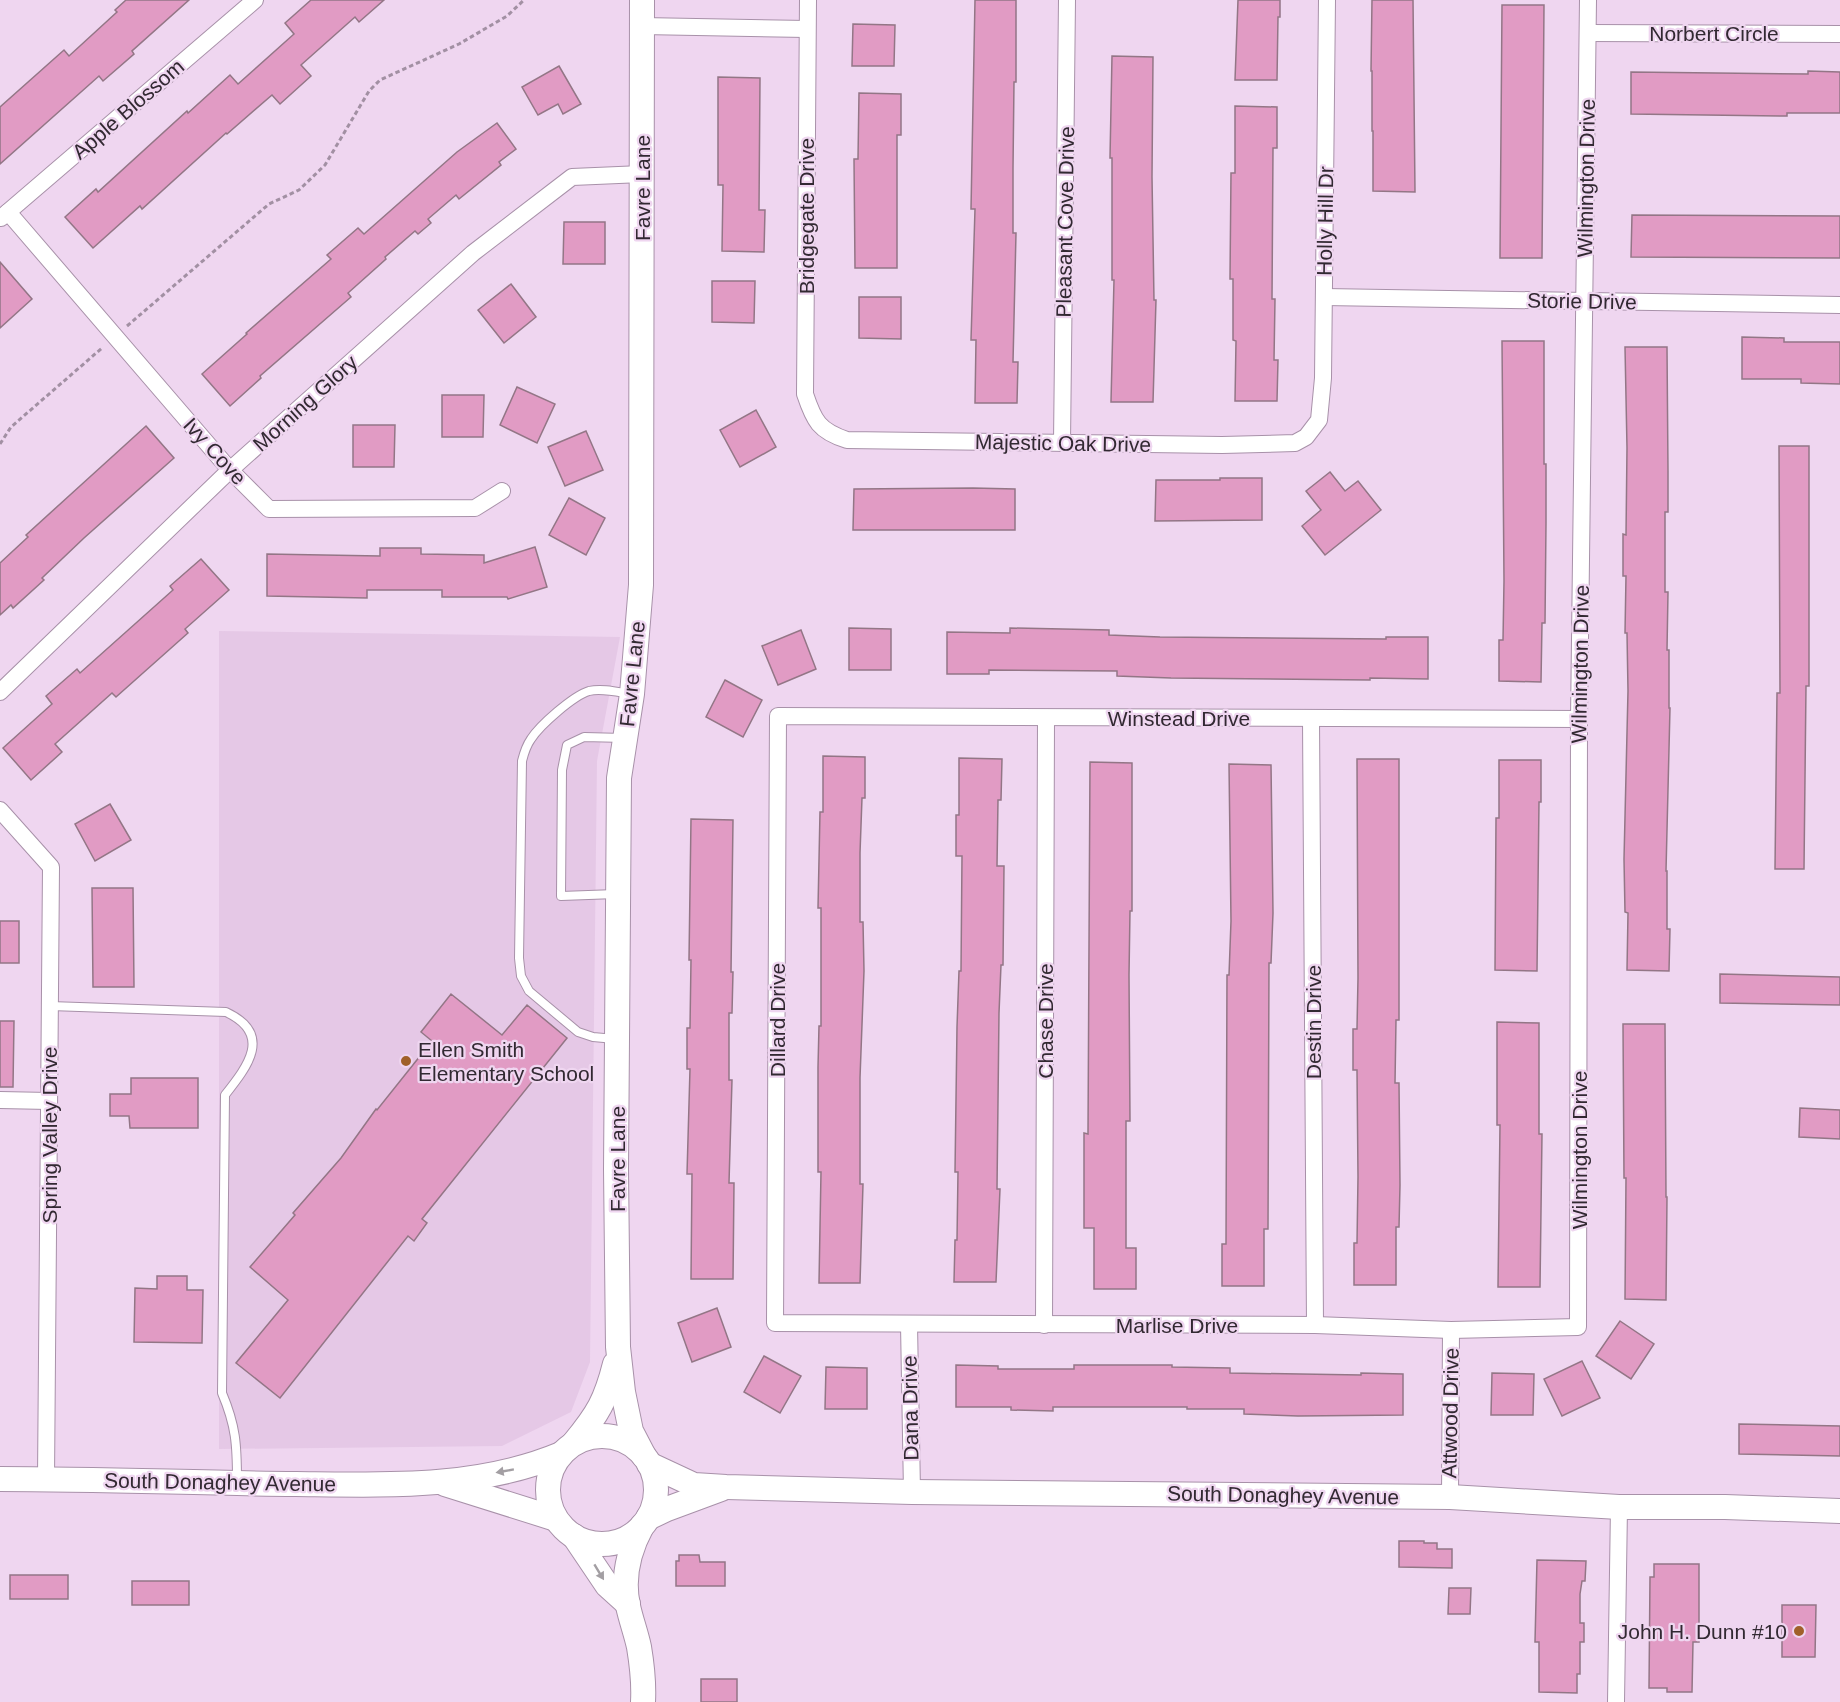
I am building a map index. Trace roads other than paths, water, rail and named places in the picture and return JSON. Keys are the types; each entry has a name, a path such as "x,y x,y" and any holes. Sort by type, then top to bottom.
{"street":[{"name":"Apple Blossom","path":"4,216 255,0"},
{"name":"Favre Lane","path":"642,0 641,585 632,694 619,778 616,1169 618,1347 626,1410 632,1431 646,1460"},
{"name":"Bridgegate Drive","path":"808,0 805,394 810,411 820,428"},
{"name":"Pleasant Cove Drive","path":"1062,443 1067,0"},
{"name":"Holly Hill Dr","path":"1306,437 1319,420 1323,378 1327,0"},
{"name":"Wilmington Drive","path":"1578,1327 1579,719 1588,0"},
{"path":"642,26 807,29"},
{"name":"Norbert Circle","path":"1588,33 1840,34"},
{"name":"Morning Glory","path":"0,692 230,470 473,253 572,177 642,174"},
{"name":"Ivy Cove","path":"4,216 115,337 230,470 269,509 475,508 502,491"},
{"name":"Storie Drive","path":"1324,297 1840,305"},
{"name":"Majestic Oak Drive","path":"820,428 833,436 847,440 1222,445 1295,443 1306,437"},
{"name":"Winstead Drive","path":"778,716 1579,719"},
{"name":"Dillard Drive","path":"775,1323 778,716"},
{"name":"Chase Drive","path":"1044,1325 1046,718"},
{"name":"Destin Drive","path":"1311,719 1315,1325"},
{"name":"Spring Valley Drive","path":"0,810 51,867 46,1479"},
{"path":"0,1100 49,1101"},
{"name":"Marlise Drive","path":"775,1323 1315,1325 1451,1330 1578,1327"},
{"name":"Dana Drive","path":"909,1324 912,1492"},
{"name":"Attwood Drive","path":"1449,1497 1451,1330"},
{"name":"Favre Lane","path":"568,1449 590,1423 608,1392 618,1347"},
{"path":"643,1702 644,1688 639,1646 628,1604 626,1581 633,1543 646,1521 655,1500 655,1482 646,1460 633,1445 612,1437 589,1437 568,1449 552,1469 548,1486 549,1503 556,1519 574,1536 588,1542 603,1544 619,1541 632,1534 646,1521"},
{"name":"South Donaghey Avenue","path":"0,1479 237,1484 440,1483 534,1466 568,1449"},
{"name":"South Donaghey Avenue","path":"646,1460 694,1485 726,1487 912,1492 1449,1497 1619,1507 1725,1507 1840,1511"},
{"name":"South Donaghey Avenue","path":"440,1483 489,1496 556,1519"},
{"name":"South Donaghey Avenue","path":"646,1521 673,1506 726,1487"},
{"path":"1616,1702 1619,1507"},
{"path":"574,1536 607,1585 628,1604"}],"lane":[{"path":"617,1039 593,1037 578,1032 529,991 521,976 519,958 522,761 532,736 574,699 589,692 606,690 632,694"},
{"path":"618,894 561,896 562,770 567,744 584,737 625,738"},
{"path":"50,1006 226,1012 240,1018 250,1029 253,1047 248,1061 225,1095 222,1393 237,1437 237,1484"}],"place":[{"name":"Ellen Smith Elementary School","path":"406,1061"},
{"name":"John H. Dunn #10","path":"1799,1631"}]}
